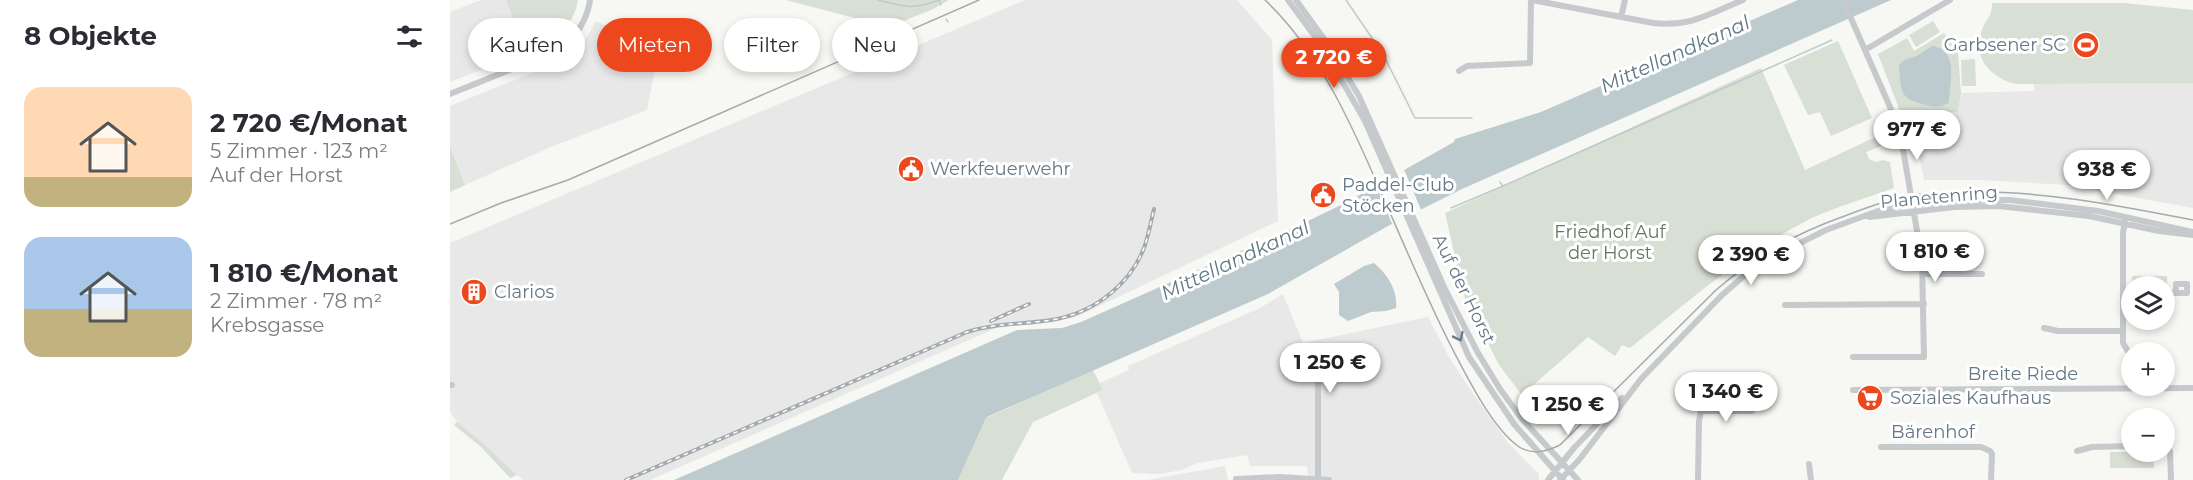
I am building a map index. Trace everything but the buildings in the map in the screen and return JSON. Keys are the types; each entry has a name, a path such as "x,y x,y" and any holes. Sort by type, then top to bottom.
{"street":[{"path":"450,94 559,50 580,28 590,0"},
{"name":"Auf der Horst","path":"1288,0 1322,46 1339,74 1390,171"},
{"name":"Auf der Horst","path":"1296,0 1328,43 1371,120 1390,171 1469,357 1514,424 1561,479"},
{"path":"1459,71 1467,66 1530,63 1531,0 1653,23 1679,25 1743,0"},
{"path":"1620,17 1625,0"},
{"path":"1843,0 1890,107 1902,143 1923,274 1924,304 1924,357 1853,357"},
{"path":"1865,50 1950,0"},
{"name":"Planetenring","path":"1548,480 1592,427 1635,386 1709,308 1744,276 1768,259 1826,230 1865,217 1913,208 2000,206 2125,220 2193,234"},
{"path":"2123,276 2125,220"},
{"name":"Auf der Horst","path":"1413,224 1450,300 1489,371 1522,419 1578,480"},
{"path":"1923,274 1982,274"},
{"path":"1785,305 1924,304"},
{"path":"2044,328 2058,331 2123,331 2123,342"},
{"path":"1318,359 1318,478"},
{"name":"Planetenring","path":"1561,479 1635,386"},
{"name":"Breite Riede","path":"1853,390 2193,388"},
{"path":"1698,480 1701,411 1752,411"},
{"path":"2076,451 2092,447 2121,446"},
{"name":"Bärenhof","path":"1881,447 1981,447 1992,454 1991,480"},
{"path":"2170,462 2170,480"},
{"path":"1809,464 1811,480"},
{"path":"1236,478 1329,480"}],"shaded area":[{"path":"481,0 506,0 513,18 468,18 468,72 475,72 450,82 450,12"},
{"name":"Clarios","path":"1025,0 1237,0 1272,40 1278,221 1074,318 1001,326 650,480 523,480 457,422 450,411 450,243 855,72 918,72 918,45"},
{"path":"597,21 597,72 654,72 647,110 551,147 465,185 450,147 450,106 535,72 585,72 585,40"},
{"path":"2193,83 2193,208 2067,185 1982,180 1924,180 1918,150 1906,127 1925,114 1958,112 1961,93 2034,91 2034,84"},
{"path":"1283,294 1303,343 1428,317 1449,357 1470,389 1508,443 1539,474 1539,480 1308,480 1307,466 1250,466 1247,455 1197,463 1182,470 1159,474 1132,473 1097,393 1103,390 1100,383 1129,370 1128,366 1260,308"},
{"path":"1225,466 1228,480 1148,480"}],"green space":[{"path":"506,0 578,0 571,18 513,18"},
{"path":"786,0 949,0 911,18 855,18"},
{"name":"Garbsener SC","path":"1992,3 2124,3 2193,10 2193,83 2016,84 2007,81 1991,71 1981,57 1979,49 1979,40 1990,15"},
{"path":"1933,21 1940,32 1916,47 1909,35"},
{"path":"1944,33 1958,52 1961,93 1958,112 1925,114 1906,127 1878,54 1907,38 1914,51"},
{"path":"1838,41 1872,118 1831,136 1820,112 1808,115 1784,65"},
{"path":"1975,59 1976,86 1962,86 1961,60"},
{"name":"Friedhof Auf der Horst","path":"1761,68 1805,170 1882,134 1886,144 1866,152 1869,159 1876,162 1883,160 1890,162 1894,188 1812,218 1787,231 1718,278 1630,348 1622,345 1615,356 1588,337 1522,395 1499,365 1465,298 1445,213"},
{"path":"450,147 465,185 450,192"},
{"path":"1093,370 1103,390 1033,422 1002,480 958,480 986,418"},
{"path":"457,422 517,475 510,478 481,447 454,425"},
{"path":"2110,452 2121,452 2121,462 2154,462 2154,468 2110,468"}],"water":[{"name":"Mittellandkanal","path":"1798,0 1891,0 1462,189 1388,226 1268,294 989,416 986,418 958,480 674,480 1017,330 1062,328 1081,322 1347,202 1454,142 1455,139 1541,112"},
{"path":"1933,46 1947,54 1951,69 1949,103 1939,106 1922,104 1909,99 1902,91 1900,80 1899,65 1904,60 1917,56"},
{"path":"1374,263 1391,283 1396,308 1371,312 1348,321 1339,315 1339,292 1334,284 1364,266"}],"pier":[{"path":"1403,167 1422,212 1393,226 1375,183"}],"waterway":[{"path":"878,0 908,6 939,0 941,5"},
{"path":"1346,0 1383,54 1415,118 1472,118"},
{"path":"1500,182 1503,186 1832,40"},
{"path":"1451,208 1503,186"}],"tram line":[{"path":"450,224 501,203 568,180 979,0"},
{"path":"1265,0 1302,42 1332,89 1357,139 1434,312 1460,363 1497,425 1505,435 1525,450 1536,452 1560,445 1716,290 1746,267 1807,231 1870,207 1898,198 1922,194 2020,193 2078,200 2193,220"}],"railway":[{"path":"626,480 967,332 1057,319 1099,302 1122,283 1139,259 1154,209"},
{"path":"991,321 1029,304"}],"place":[{"name":"Garbsener SC","path":"2086,45"},
{"name":"Werkfeuerwehr","path":"911,169"},
{"name":"Paddel-Club Stöcken","path":"1323,195"},
{"name":"Clarios","path":"474,292"},
{"name":"Soziales Kaufhaus","path":"1870,398"}]}
